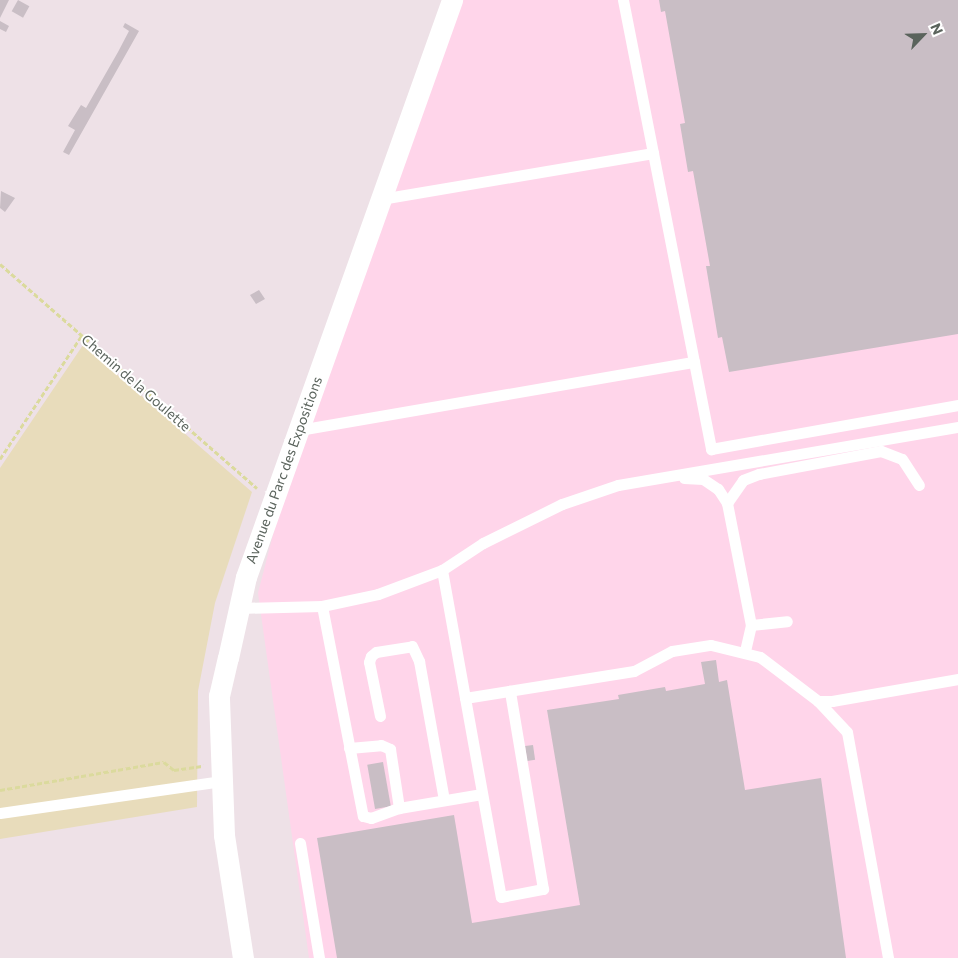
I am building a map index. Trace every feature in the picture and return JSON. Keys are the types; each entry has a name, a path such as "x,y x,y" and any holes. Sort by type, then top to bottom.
{"street":[{"name":"Avenue du Parc des Expositions","path":"243,958 224,835 219,696 238,608 246,577 452,0"}],"lane":[{"path":"623,0 711,449 958,405"},
{"path":"381,199 654,153"},
{"path":"298,430 694,362"},
{"path":"238,608 322,606 378,594 442,570 483,543 562,504 618,485 958,427"},
{"path":"728,503 743,480 758,474 881,451 902,459 919,485"},
{"path":"668,476 703,479 718,489 728,503 751,625 745,652"},
{"path":"442,570 501,897 543,889 510,690"},
{"path":"322,606 348,748 363,816 371,818 399,808 482,794"},
{"path":"751,625 787,621"},
{"path":"465,698 634,671 672,651 711,645 760,656 818,700 847,732 888,958"},
{"path":"380,716 369,662 371,656 376,652 412,646 419,661 444,800"},
{"path":"818,700 832,701 958,679"},
{"path":"348,748 381,745 390,749 399,808"},
{"path":"0,813 222,772"},
{"path":"300,843 319,958"}],"path":[{"name":"Chemin de la Goulette","path":"0,264 273,502"},
{"path":"0,459 82,336"},
{"path":"0,790 164,762 174,770 222,772"}],"shaded area":[{"path":"460,0 958,0 958,958 309,958 258,593 283,496"},
{"path":"83,345 252,492 215,603 198,691 197,807 0,839 0,468"}],"building":[{"path":"0,0 9,0 0,18"},
{"path":"18,0 29,6 23,18 12,11"},
{"path":"659,0 958,0 958,334 729,372 722,337 718,338 706,266 710,266 693,171 688,172 680,124 685,123 665,11 661,12"},
{"path":"0,21 9,26 6,32 0,29"},
{"path":"125,23 139,31 69,155 63,152 75,130 68,126 81,105 86,108 118,52 129,31 123,27"},
{"path":"1,191 15,198 5,212 0,208"},
{"path":"259,290 265,299 256,304 250,295"},
{"path":"716,660 719,682 727,680 745,790 821,778 846,958 337,958 317,838 454,815 472,923 580,905 547,710 619,699 618,695 665,687 666,691 705,684 701,662"},
{"path":"533,745 535,760 527,761 525,746"},
{"path":"383,762 391,806 375,809 367,765"}]}
